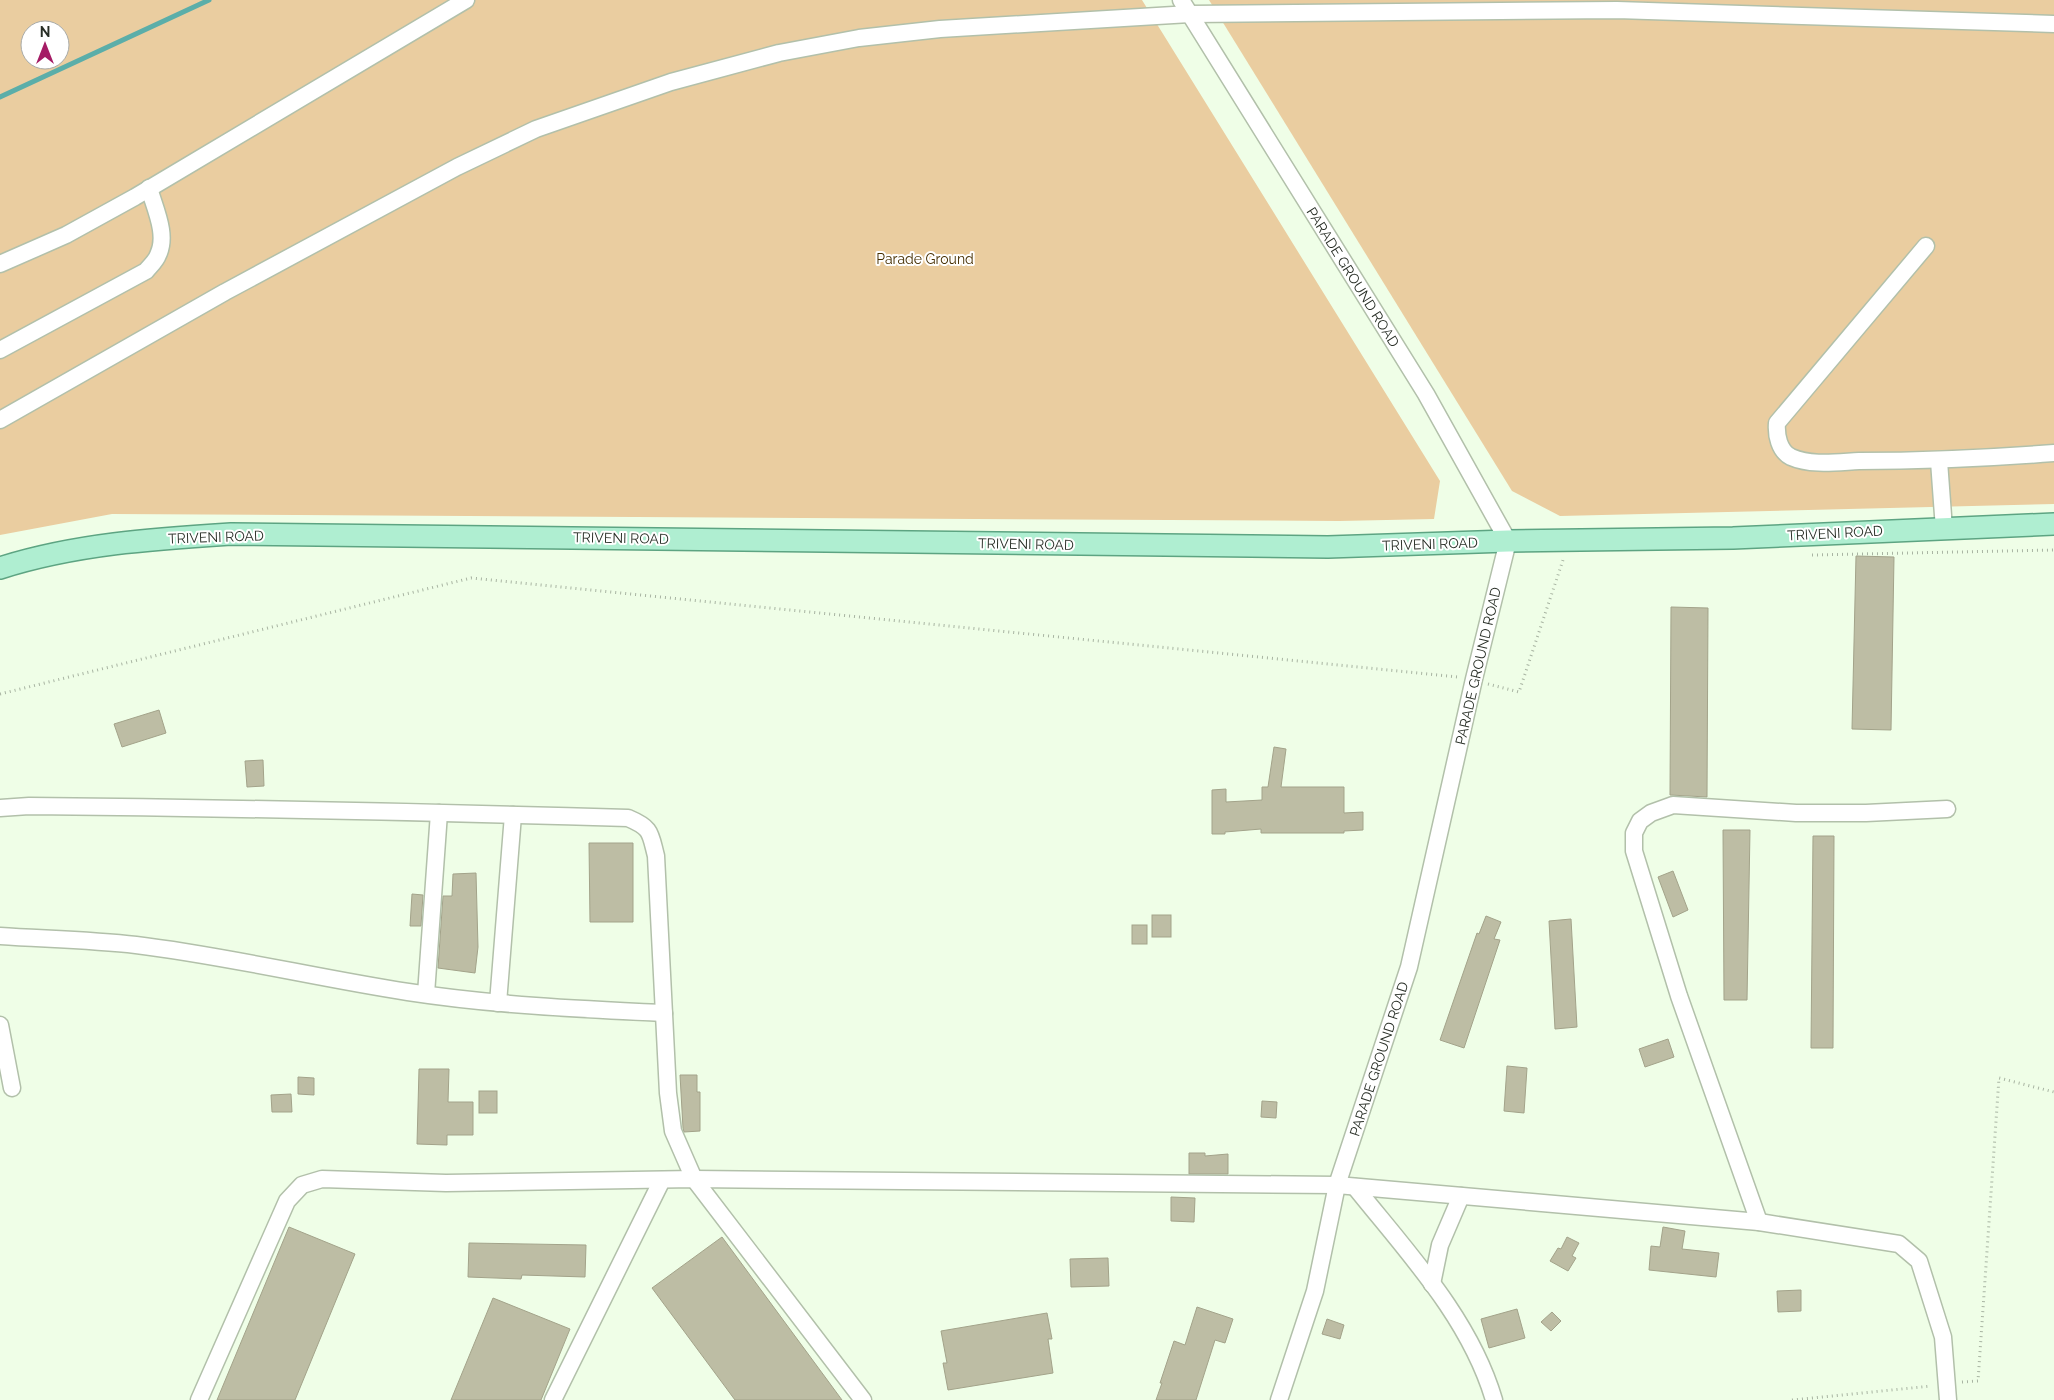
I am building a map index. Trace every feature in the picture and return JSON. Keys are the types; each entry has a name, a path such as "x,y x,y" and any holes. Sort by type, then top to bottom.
{"main road":[{"name":"TRIVENI ROAD","path":"0,568 30,558 126,541 231,534 1328,547 1508,541 1733,538 2054,524"}],"street":[{"path":"0,264 66,235 149,188 466,0"},
{"name":"PARADE GROUND ROAD","path":"1181,0 1426,394 1508,541 1474,680 1409,967 1337,1185 1315,1292 1279,1400"},
{"path":"0,420 225,292 457,167 536,129 671,82 779,53 859,38 940,29 1190,14 1617,10 2054,24"},
{"path":"0,350 146,271 158,256 162,242 161,228 149,188"},
{"path":"1926,246 1777,424 1776,431 1779,444 1790,456 1811,462 1939,461 2054,453"},
{"path":"1939,461 1944,529"},
{"path":"1759,1222 1679,996 1634,851 1634,834 1640,821 1651,813 1673,805 1866,814 1947,809"},
{"path":"0,808 39,806 195,808 513,815 628,818 643,824 651,834 656,856 668,1092 673,1131 694,1179 863,1400"},
{"path":"426,994 440,814"},
{"path":"498,1003 513,815"},
{"path":"0,936 135,945 235,960 426,994 498,1003 584,1010 664,1013"},
{"path":"0,1025 12,1088"},
{"path":"199,1400 287,1201 302,1185 322,1178 446,1183 694,1179 1337,1185 1759,1222 1899,1244 1919,1261 1942,1337 1948,1392"},
{"path":"553,1400 662,1180"},
{"path":"1355,1187 1432,1284 1462,1328 1489,1383 1494,1400"},
{"path":"1432,1284 1440,1244 1461,1196"}],"path":[{"path":"1808,555 2054,550"},
{"path":"0,694 471,578 1474,680 1519,692 1563,560 1573,560"},
{"path":"1792,1400 1948,1392 1978,1381 2000,1078 2054,1092"}],"green space":[{"name":"Parade Ground","path":"0,0 1142,0 1440,481 1434,519 1339,521 112,514 0,535"},
{"path":"1209,0 2054,0 2054,504 1560,516 1512,491"}],"building":[{"path":"1856,556 1894,557 1891,730 1852,729"},
{"path":"1671,607 1708,608 1707,797 1670,795"},
{"path":"159,710 166,733 122,747 114,724"},
{"path":"1274,747 1286,749 1281,787 1344,787 1344,813 1363,812 1363,830 1344,831 1344,833 1261,833 1261,829 1212,834 1212,790 1226,789 1226,802 1262,800 1262,787 1268,787"},
{"path":"263,760 264,786 247,787 245,761"},
{"path":"1723,830 1750,830 1747,1000 1724,1000"},
{"path":"1813,836 1834,836 1833,1048 1811,1048"},
{"path":"589,843 633,843 633,922 590,922"},
{"path":"1673,871 1688,910 1673,917 1658,877"},
{"path":"476,873 478,947 475,973 438,968 443,896 452,896 453,874"},
{"path":"412,894 423,895 421,926 410,926"},
{"path":"1152,915 1171,915 1171,937 1152,937"},
{"path":"1486,916 1501,922 1494,939 1500,940 1464,1048 1440,1040 1477,933 1479,934"},
{"path":"1571,919 1577,1027 1555,1029 1549,921"},
{"path":"1132,925 1147,925 1147,944 1132,944"},
{"path":"1668,1039 1674,1057 1645,1067 1639,1049"},
{"path":"1507,1066 1527,1068 1524,1113 1504,1111"},
{"path":"419,1069 449,1069 448,1102 473,1102 473,1135 447,1135 447,1145 417,1144"},
{"path":"680,1075 697,1075 697,1092 700,1092 700,1131 684,1132"},
{"path":"298,1077 314,1078 314,1095 298,1094"},
{"path":"479,1091 497,1091 497,1113 479,1113"},
{"path":"291,1094 292,1112 272,1112 271,1095"},
{"path":"1262,1101 1277,1102 1276,1118 1261,1117"},
{"path":"1189,1153 1205,1153 1205,1156 1228,1154 1228,1174 1189,1174"},
{"path":"1171,1197 1195,1198 1194,1222 1171,1221"},
{"path":"289,1227 355,1254 295,1400 217,1400"},
{"path":"1663,1227 1685,1231 1682,1249 1719,1253 1716,1277 1649,1270 1651,1246 1660,1247"},
{"path":"722,1237 842,1400 735,1400 652,1288"},
{"path":"1567,1237 1579,1243 1572,1256 1576,1258 1568,1271 1550,1261 1558,1248 1561,1249"},
{"path":"469,1243 586,1245 585,1277 522,1275 521,1279 468,1277"},
{"path":"1108,1258 1109,1286 1071,1287 1070,1259"},
{"path":"1801,1290 1801,1311 1778,1312 1777,1291"},
{"path":"493,1298 570,1329 541,1400 451,1400"},
{"path":"1197,1307 1233,1319 1225,1343 1215,1340 1196,1400 1156,1400 1174,1341 1185,1345"},
{"path":"1517,1309 1525,1338 1489,1348 1481,1319"},
{"path":"1552,1312 1561,1321 1551,1331 1541,1322"},
{"path":"1047,1313 1052,1339 1048,1339 1053,1373 948,1390 943,1363 947,1363 941,1331"},
{"path":"1327,1319 1344,1325 1340,1339 1322,1334"}],"waterway":[{"path":"0,97 209,0"}]}
